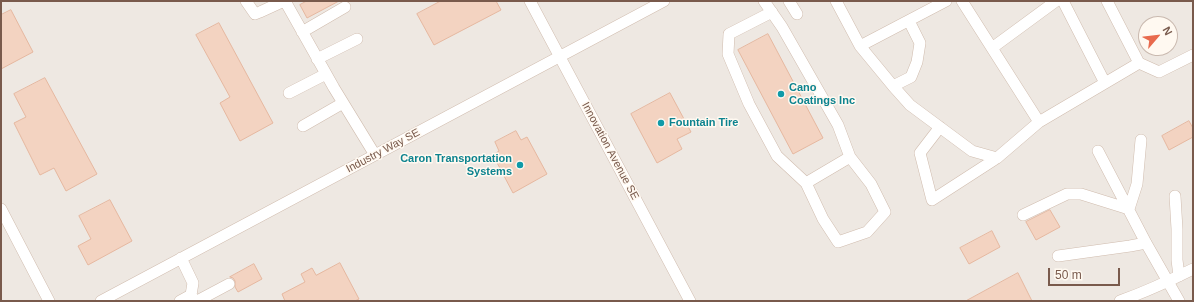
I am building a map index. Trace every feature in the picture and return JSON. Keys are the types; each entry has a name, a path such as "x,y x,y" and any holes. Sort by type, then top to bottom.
{"street":[{"path":"246,1 255,14 284,1 375,155"},
{"name":"Innovation Avenue SE","path":"530,1 690,301"},
{"name":"Industry Way SE","path":"101,301 664,1"},
{"path":"764,1 772,12 782,28 838,125 850,157 871,184 885,212 867,232 838,242 823,219 806,183 777,156 749,104 728,54 729,34 772,12"},
{"path":"789,1 796,14"},
{"path":"836,1 860,46 910,105 972,151 997,158"},
{"path":"860,46 946,1"},
{"path":"962,1 1039,122"},
{"path":"992,48 1056,1"},
{"path":"1063,1 1105,83"},
{"path":"1107,1 1139,63 1159,72 1193,55"},
{"path":"302,32 345,7"},
{"path":"893,86 911,77 917,62 920,43 909,20"},
{"path":"317,58 357,39"},
{"path":"940,127 920,153 932,200 997,158 1039,122 1139,63"},
{"path":"289,93 326,74"},
{"path":"303,126 343,103"},
{"path":"1128,208 1137,184 1141,140"},
{"path":"1098,151 1146,243 1179,301"},
{"path":"806,183 850,157"},
{"path":"1024,215 1067,194 1081,194 1128,208"},
{"path":"1175,196 1179,276"},
{"path":"1,210 49,301"},
{"path":"1058,256 1146,243"},
{"path":"181,258 193,283 194,299"},
{"path":"1120,301 1141,294 1193,269"},
{"path":"180,301 194,299 229,284"}],"shaded area":[{"path":"1,1 1193,1 1193,301 1,301"}],"building":[{"path":"307,1 339,1 307,18 300,5"},
{"path":"441,1 496,1 501,10 434,45 417,14"},
{"path":"11,10 33,52 1,69 1,15"},
{"path":"219,23 273,123 240,141 220,103 230,97 196,35"},
{"name":"Cano Coatings Inc","path":"768,34 823,138 793,154 738,50"},
{"path":"45,78 97,174 66,191 54,168 40,175 14,123 26,117 14,94"},
{"name":"Fountain Tire","path":"670,93 691,132 677,139 682,149 657,163 631,114"},
{"path":"1189,121 1193,128 1193,137 1169,150 1162,136"},
{"name":"Caron Transportation Systems","path":"516,131 521,140 527,137 547,174 513,193 493,155 499,151 495,142"},
{"path":"110,200 132,241 88,265 78,246 91,239 79,216"},
{"path":"1050,210 1060,227 1036,240 1026,222"},
{"path":"992,231 1000,247 969,264 960,248"},
{"path":"340,263 359,299 355,301 285,301 282,294 305,282 301,274 312,268 316,275"},
{"path":"254,264 262,279 238,292 235,287 235,281 230,277"},
{"path":"1018,273 1032,301 966,301"}],"place":[{"name":"Cano Coatings Inc","path":"781,94"},
{"name":"Fountain Tire","path":"661,123"},
{"name":"Caron Transportation Systems","path":"520,165"}]}
